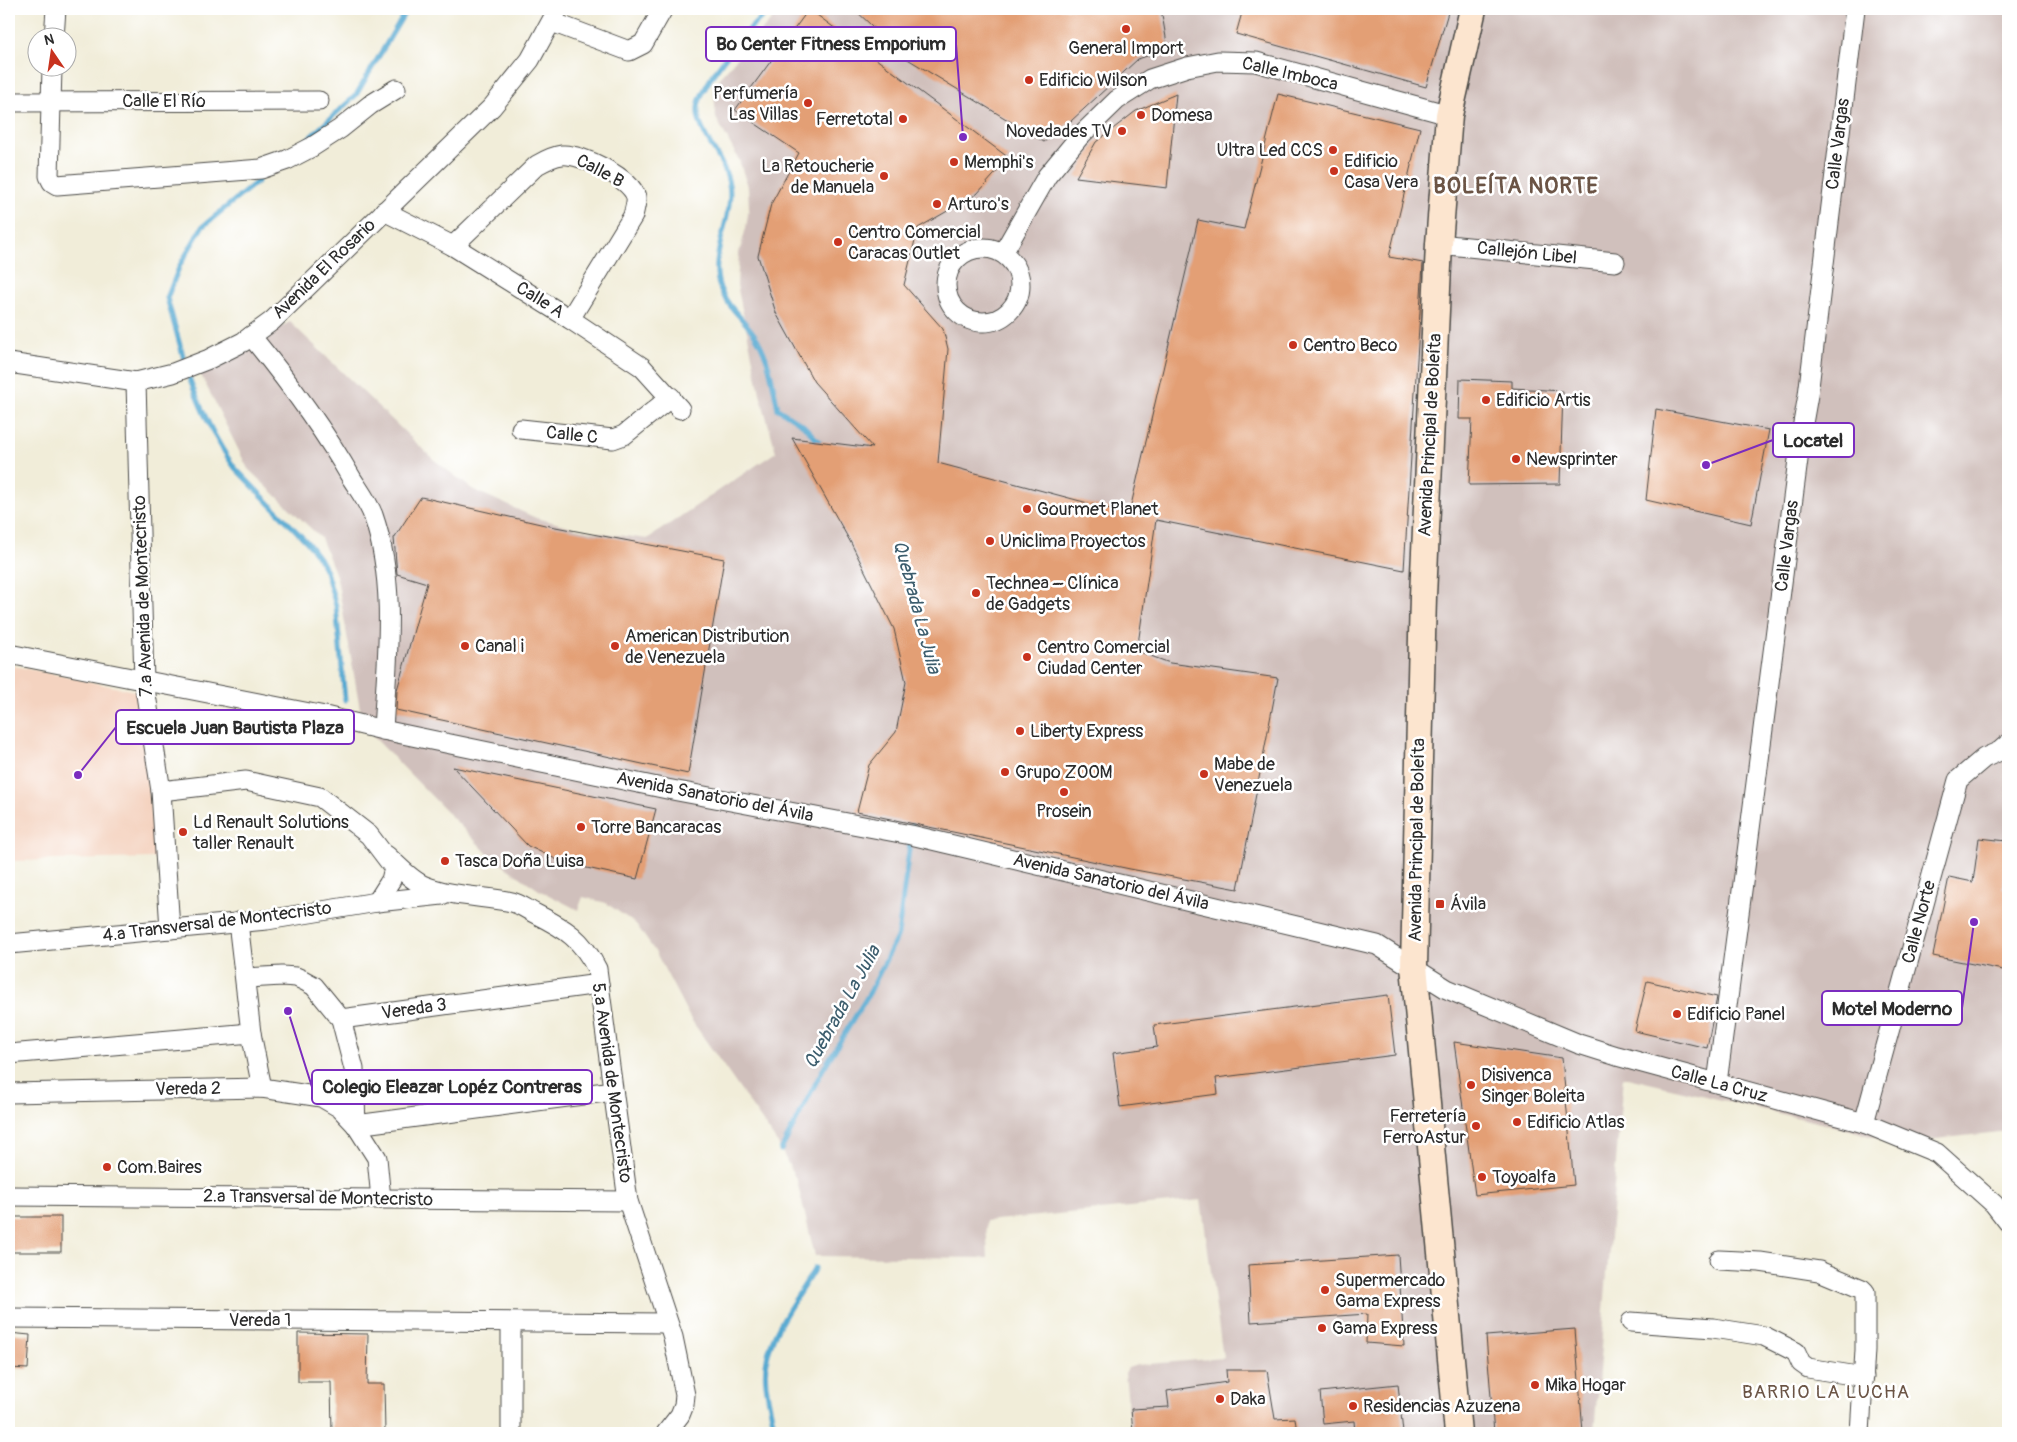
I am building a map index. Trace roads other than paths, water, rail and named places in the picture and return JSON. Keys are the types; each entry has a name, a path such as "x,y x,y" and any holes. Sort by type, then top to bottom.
{"street":[{"path":"55,28 56,9"},
{"path":"555,15 630,51 643,44 662,9"},
{"path":"1449,116 1473,9"},
{"name":"Calle Vargas","path":"1717,1083 1808,395 1855,9"},
{"name":"Avenida El Rosario","path":"9,363 136,382 173,373 243,342 272,321 492,107 530,60 555,15"},
{"name":"Calle Imboca","path":"1003,253 1047,176 1080,136 1117,100 1150,79 1187,67 1218,61 1256,62 1449,116"},
{"path":"51,78 49,176 52,182 57,185 261,169 287,160 312,147 340,129 370,105 396,89"},
{"name":"Calle El Río","path":"9,102 319,101"},
{"name":"Avenida Principal de Boleíta","path":"1449,116 1439,244 1422,596 1414,966 1458,1433"},
{"name":"Calle B","path":"453,246 537,165 548,159 562,155 576,156 621,178 635,195 636,202 632,216 570,319"},
{"name":"Calle A","path":"384,211 453,246 570,319 642,367 676,403"},
{"name":"Callejón Libel","path":"1439,244 1616,262"},
{"path":"978,248 991,248 1003,253 1015,265 1020,277 1021,290 1017,302 1009,313 998,320 981,322 969,320 952,306 946,286 947,274 954,262 966,252 978,248"},
{"path":"251,336 292,387 346,468 372,514 382,551 389,604 383,730"},
{"name":"7.ª Avenida de Montecristo","path":"136,382 144,682 161,791 170,929"},
{"name":"Calle C","path":"521,430 613,438 624,435 676,403"},
{"name":"Avenida Sanatorio del Ávila","path":"9,654 325,716 383,730 666,789 921,837 1377,945 1414,966"},
{"name":"Calle Norte","path":"1864,1123 1958,780 1984,758 2000,751 2008,744"},
{"name":"5.ª Avenida de Montecristo","path":"161,791 246,781 320,798 369,835 394,868 378,902"},
{"name":"5.ª Avenida de Montecristo","path":"386,855 423,885 454,894 514,903 569,932 588,952 597,969 628,1202 673,1338 685,1395 680,1415 666,1433"},
{"name":"4.ª Transversal de Montecristo","path":"9,944 267,920 378,902 454,894"},
{"path":"238,922 251,1033 262,1088"},
{"name":"Calle La Cruz","path":"1414,966 1447,989 1579,1044 1864,1123 1937,1152 1987,1198 2008,1222"},
{"path":"246,978 266,976 296,977 314,986 341,1019 354,1069 356,1125 613,1092"},
{"name":"Vereda 3","path":"341,1019 599,984"},
{"path":"9,1054 251,1033"},
{"name":"Vereda 2","path":"9,1093 262,1088 321,1097 340,1108 356,1125 377,1158 381,1199"},
{"name":"2.ª Transversal de Montecristo","path":"9,1196 628,1202"},
{"path":"1719,1260 1760,1262 1819,1271 1862,1288 1866,1298 1864,1377 1860,1433"},
{"name":"Vereda 1","path":"9,1318 668,1323"},
{"path":"511,1322 511,1433"},
{"path":"1631,1322 1713,1328 1764,1336 1796,1352 1801,1363 1808,1368 1864,1377"}],"waterway":[{"path":"307,140 356,95 407,9"},
{"name":"Quebrada La Julia","path":"772,9 743,37 713,75 700,100 698,116 704,132 723,166 729,184 729,207 717,265 717,277 720,288 728,302 754,333 762,348 771,374 778,409 803,425 823,446"},
{"path":"185,363 167,298 180,265 202,227 258,181"},
{"path":"187,372 208,422 235,468 307,542 326,571 336,606 345,700"},
{"name":"Quebrada La Julia","path":"781,1150 822,1071 870,992 898,935 913,819"},
{"path":"776,1433 766,1384 768,1353 781,1323 815,1268"}],"place":[{"name":"General Import","path":"1126,29"},
{"name":"Edificio Wilson","path":"1029,80"},
{"name":"Perfumería Las Villas","path":"808,103"},
{"name":"Domesa","path":"1141,115"},
{"name":"Ferretotal","path":"903,119"},
{"name":"Novedades TV","path":"1122,131"},
{"name":"Bo Center Fitness Emporium","path":"963,137"},
{"name":"Ultra Led CCS","path":"1333,150"},
{"name":"Memphi's","path":"954,162"},
{"name":"Edificio Casa Vera","path":"1334,171"},
{"name":"La Retoucherie de Manuela","path":"884,176"},
{"name":"Arturo's","path":"937,204"},
{"name":"Centro Comercial Caracas Outlet","path":"838,242"},
{"name":"Centro Beco","path":"1293,345"},
{"name":"Edificio Artis","path":"1486,400"},
{"name":"Newsprinter","path":"1516,459"},
{"name":"Locatel","path":"1706,465"},
{"name":"Gourmet Planet","path":"1027,509"},
{"name":"Uniclima Proyectos","path":"990,541"},
{"name":"Technea – Clínica de Gadgets","path":"976,593"},
{"name":"Canal i","path":"465,646"},
{"name":"American Distribution de Venezuela","path":"615,646"},
{"name":"Centro Comercial Ciudad Center","path":"1027,657"},
{"name":"Liberty Express","path":"1020,731"},
{"name":"Grupo ZOOM","path":"1005,772"},
{"name":"Mabe de Venezuela","path":"1204,774"},
{"name":"Escuela Juan Bautista Plaza","path":"78,775"},
{"name":"Prosein","path":"1064,792"},
{"name":"Torre Bancaracas","path":"581,827"},
{"name":"Ld Renault Solutions taller Renault","path":"183,832"},
{"name":"Tasca Doña Luisa","path":"445,861"},
{"name":"Ávila","path":"1440,904"},
{"name":"Motel Moderno","path":"1974,922"},
{"name":"Colegio Eleazar Lopéz Contreras","path":"288,1011"},
{"name":"Edificio Panel","path":"1677,1014"},
{"name":"Disivenca Singer Boleita","path":"1471,1085"},
{"name":"Edificio Atlas","path":"1517,1122"},
{"name":"Ferretería FerroAstur","path":"1476,1126"},
{"name":"Com.Baires","path":"107,1167"},
{"name":"Toyoalfa","path":"1482,1177"},
{"name":"Supermercado Gama Express","path":"1325,1290"},
{"name":"Gama Express","path":"1322,1328"},
{"name":"Mika Hogar","path":"1535,1385"},
{"name":"Daka","path":"1220,1399"},
{"name":"Residencias Azuzena","path":"1353,1406"}],"district":[{"name":"BOLEÍTA NORTE","path":"1516,186"},
{"name":"BARRIO LA LUCHA","path":"1826,1392"}]}
